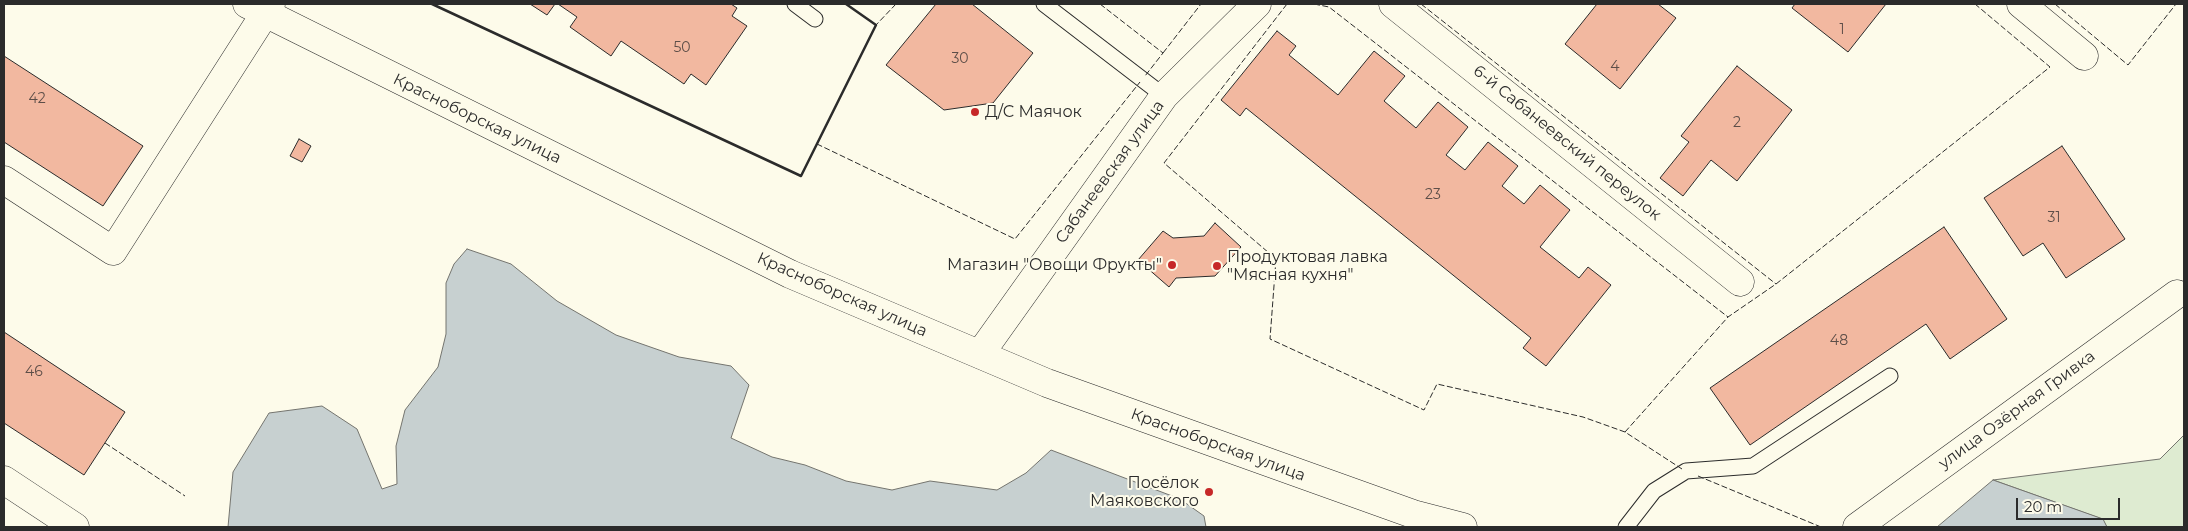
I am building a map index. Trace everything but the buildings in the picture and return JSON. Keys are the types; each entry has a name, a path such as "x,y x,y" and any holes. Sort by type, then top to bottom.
{"street":[{"name":"Сабанеевская улица","path":"980,354 1164,96 1257,4"},
{"name":"6-й Сабанеевский переулок","path":"1393,4 1740,282"},
{"path":"2021,4 2084,56"},
{"path":"4,180 113,251 261,7"},
{"name":"Красноборская улица","path":"261,7 790,274 1047,383 1413,514 1463,527"},
{"name":"улица Озёрная Гривка","path":"1857,527 2177,294"},
{"path":"4,480 75,527"}],"lane":[{"path":"794,4 815,19"},
{"path":"1044,4 1164,96"},
{"path":"1626,527 1654,491 1686,471 1753,466 1890,376"}],"green space":[{"path":"2184,435 2184,527 2107,527 2102,519 1993,480 2160,459"}],"shaded area":[{"path":"467,249 511,264 557,301 616,335 679,357 731,366 749,385 731,438 772,457 805,465 846,481 892,490 930,481 997,490 1026,473 1051,450 1180,499 1204,516 1206,527 228,527 233,472 269,413 322,406 357,429 382,489 397,484 396,446 405,410 438,367 446,334 446,283 454,264"},
{"path":"1993,480 2103,519 2107,527 1937,527"}],"fence":[{"path":"896,4 876,25 817,144 1015,239 1140,82"},
{"path":"1100,4 1163,53 1145,76"},
{"path":"1163,53 1201,4"},
{"path":"1287,4 1164,163 1276,259 1270,339 1424,410 1437,384 1583,417 1625,432 1682,469"},
{"path":"1314,4 1329,7 1728,317"},
{"path":"1421,4 1776,284"},
{"path":"1625,432 1728,317 1776,284 2050,67 1975,4"},
{"path":"2055,4 2128,65 2176,4"},
{"path":"105,443 185,496"},
{"path":"1698,476 1821,527"}],"wall":[{"path":"432,4 801,176 876,25 846,4"}],"place":[{"name":"Д/С Маячок","path":"975,112"},
{"name":"Магазин \"Овощи Фрукты\"","path":"1172,265"},
{"name":"Продуктовая лавка \"Мясная кухня\"","path":"1217,266"},
{"name":"Посёлок Маяковского","path":"1209,492"}]}
